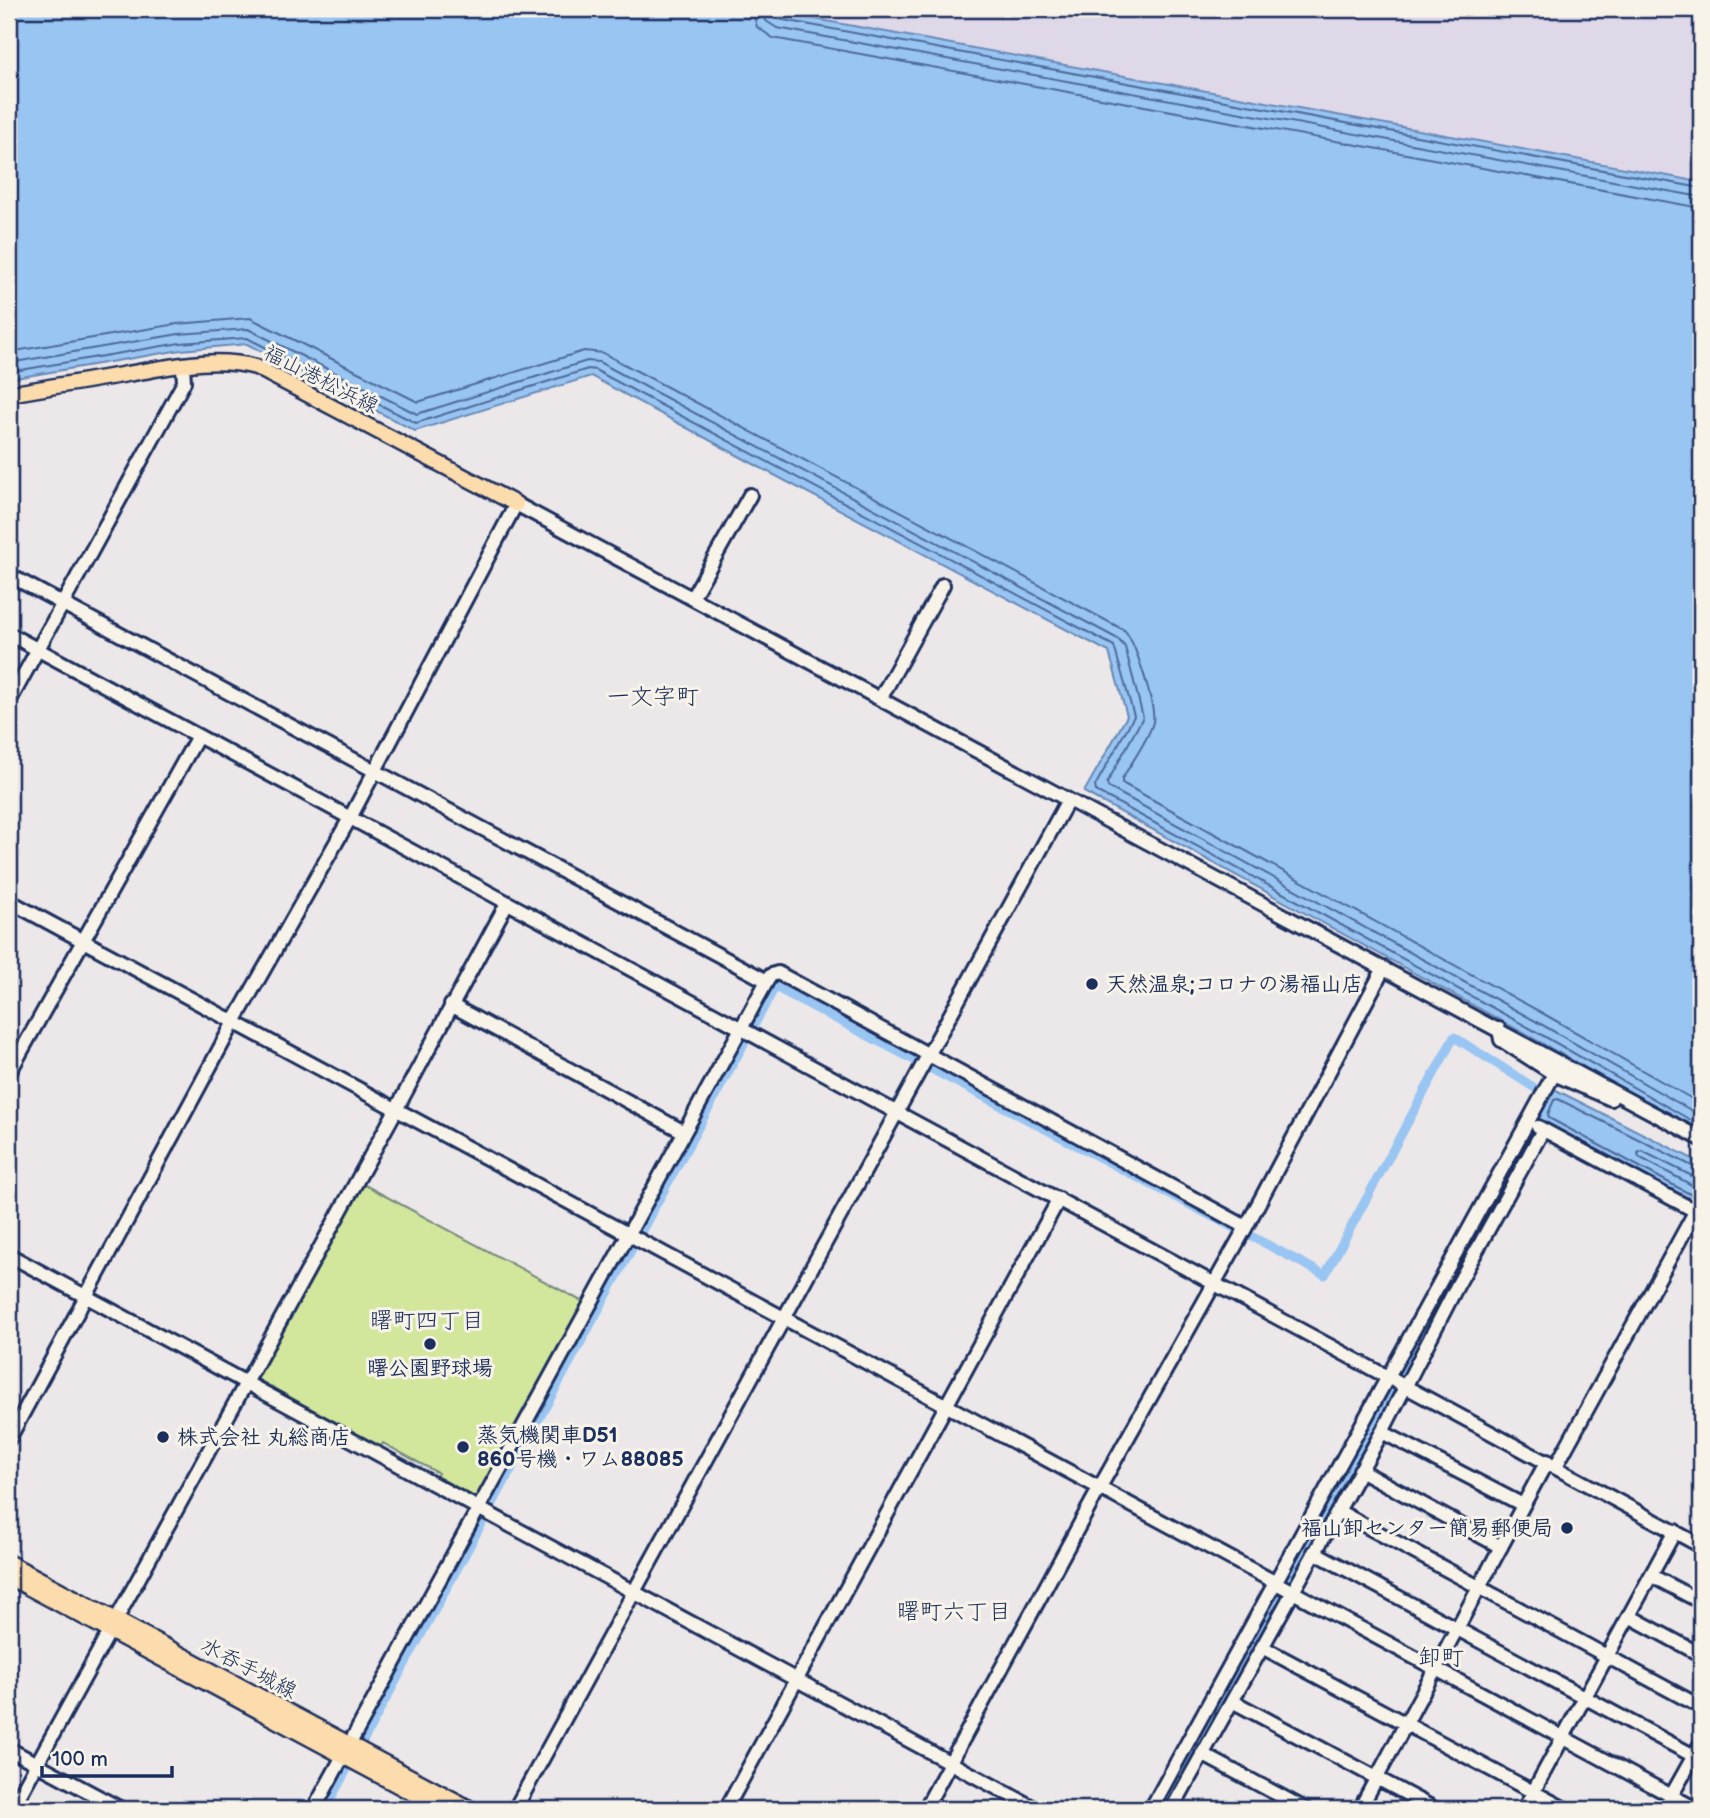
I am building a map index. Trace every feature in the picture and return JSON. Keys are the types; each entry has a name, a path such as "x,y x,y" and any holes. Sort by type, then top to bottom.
{"main road":[{"name":"福山港松浜線","path":"9,394 183,365 238,363 256,367 516,504"},
{"name":"水呑手城線","path":"9,1563 112,1625 345,1750 442,1809"},
{"name":"水呑手城線","path":"9,1577 112,1625"},
{"name":"水呑手城線","path":"345,1750 471,1809"}],"street":[{"path":"9,702 184,382 183,365"},
{"path":"692,598 750,495"},
{"path":"9,1439 234,1021 376,771 516,504 1701,1139"},
{"path":"9,575 767,981"},
{"path":"880,699 943,585"},
{"path":"9,634 1701,1546"},
{"path":"9,1073 198,736"},
{"path":"514,1809 1068,800"},
{"path":"9,901 1696,1809"},
{"path":"12,1809 507,903"},
{"path":"925,1809 1100,1487 1246,1227 1384,968"},
{"path":"314,1809 345,1750 484,1512 634,1238 684,1132 747,1033 771,975 778,973 926,1056 1246,1227"},
{"path":"451,1005 684,1132"},
{"path":"1499,1029 1501,1040 1551,1078 1613,1100 1622,1097"},
{"path":"1173,1809 1262,1647 1283,1589 1314,1552 1382,1432 1396,1382 1451,1297 1536,1126 1538,1102 1551,1078"},
{"path":"1360,1809 1523,1505 1551,1464 1698,1213 1536,1126"},
{"path":"1151,1809 1283,1589 1536,1126"},
{"path":"726,1809 1059,1199"},
{"path":"9,1255 1035,1809"},
{"path":"1382,1432 1523,1505"},
{"path":"1360,1471 1501,1547"},
{"path":"1338,1511 1701,1707"},
{"path":"1524,1809 1675,1531"},
{"path":"1314,1552 1694,1756"},
{"path":"1652,1576 1701,1602"},
{"path":"1629,1616 1701,1655"},
{"path":"1262,1647 1565,1809"},
{"path":"1232,1701 1435,1809"},
{"path":"1664,1809 1701,1743"},
{"path":"9,1749 121,1809"},
{"path":"1202,1754 1305,1809"}],"shaded area":[{"path":"761,9 1701,9 1701,182 1151,80"}],"green space":[{"path":"361,1183 585,1303 479,1498 474,1498 436,1478 438,1473 383,1443 380,1448 254,1377"}],"water":[{"path":"9,9 761,9 1701,182 1701,1133 1084,792 1127,716 1109,652 591,376 415,431 247,344 181,350 9,379"},
{"path":"1552,1088 1701,1163 1701,1208 1537,1120"}],"waterway":[{"path":"363,1741 775,987 1234,1228"},
{"path":"1251,1236 1325,1275 1454,1037 1546,1095"},
{"path":"1163,1809 1539,1123"},
{"path":"325,1809 346,1771"}],"place":[{"name":"天然温泉;コロナの湯福山店","path":"1092,984"},
{"name":"曙公園野球場","path":"430,1344"},
{"name":"株式会社 丸総商店","path":"163,1437"},
{"name":"蒸気機関車D51 860号機・ワム88085","path":"463,1447"},
{"name":"福山卸センター簡易郵便局","path":"1567,1528"}],"district":[{"name":"一文字町","path":"653,696"},
{"name":"曙町四丁目","path":"427,1320"},
{"name":"曙町六丁目","path":"954,1611"},
{"name":"卸町","path":"1441,1657"}]}
